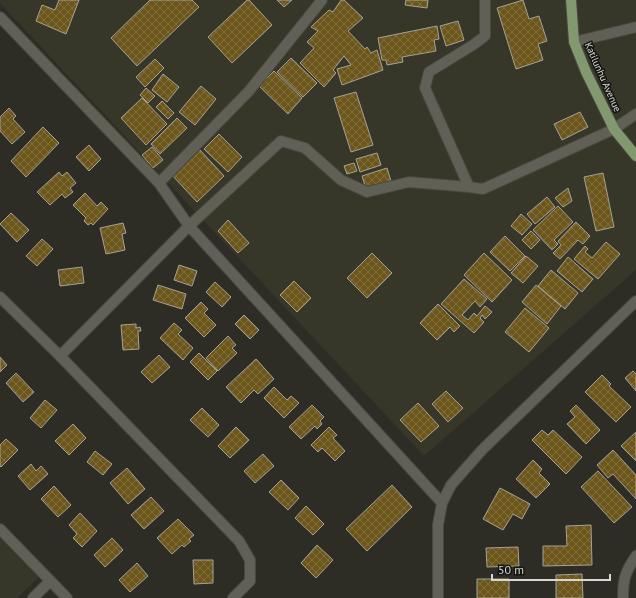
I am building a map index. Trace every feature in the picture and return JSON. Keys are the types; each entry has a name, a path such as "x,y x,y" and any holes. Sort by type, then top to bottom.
{"main road":[{"name":"Katilunhu Avenue","path":"571,0 574,42 586,72 614,129 636,156"}],"street":[{"path":"159,183 249,91 322,0"},
{"path":"469,187 425,88 429,72 485,36 485,0"},
{"path":"0,17 159,183 190,226 442,503"},
{"path":"574,42 636,27"},
{"path":"60,356 190,226 281,141 305,148 341,180 366,192 409,182 483,189 614,129 636,114"},
{"path":"0,297 60,356 239,541 250,560 250,581 233,598"},
{"path":"438,598 438,525 442,503 451,485 482,450 636,301"},
{"path":"0,529 67,598"},
{"path":"623,598 623,582 628,568 636,556"},
{"path":"34,598 50,581"}],"shaded area":[{"path":"0,0 636,0 636,270 424,456 0,3"},
{"path":"0,538 40,576 17,598 0,598"}],"building":[{"path":"59,0 79,0 66,34 36,21 42,5 55,10"},
{"path":"150,0 192,0 199,7 137,66 111,38"},
{"path":"247,0 249,0 272,25 232,63 208,37"},
{"path":"277,0 292,0 284,7"},
{"path":"341,0 344,0 363,18 348,31 365,49 367,47 371,53 377,50 383,70 342,85 337,69 351,65 344,56 333,70 336,73 324,87 300,63 314,48 307,42 318,31 311,27 329,10 333,12"},
{"path":"406,0 428,0 427,8 405,5"},
{"path":"523,0 529,19 539,16 547,41 538,44 543,60 516,69 497,8"},
{"path":"458,21 464,40 446,46 440,26"},
{"path":"437,26 439,39 434,40 436,51 402,57 403,62 387,65 386,60 382,60 378,38"},
{"path":"291,58 317,83 303,97 277,72"},
{"path":"155,59 164,68 145,87 136,77"},
{"path":"274,71 302,98 288,114 259,86"},
{"path":"163,74 179,87 167,102 152,90"},
{"path":"201,86 216,99 195,125 179,112"},
{"path":"146,88 155,96 148,103 140,95"},
{"path":"356,92 373,145 351,152 334,98"},
{"path":"142,98 167,124 146,145 121,118"},
{"path":"162,101 174,113 168,119 156,107"},
{"path":"9,108 16,116 13,119 25,132 12,144 0,131 0,117"},
{"path":"580,112 588,127 562,140 554,124"},
{"path":"177,118 187,128 160,154 151,144"},
{"path":"43,127 59,143 26,177 11,161"},
{"path":"219,134 242,157 228,172 204,149"},
{"path":"89,145 101,159 89,171 76,157"},
{"path":"152,147 163,160 153,168 142,155"},
{"path":"199,149 224,176 197,202 171,174"},
{"path":"377,153 381,165 360,172 356,159"},
{"path":"354,163 357,171 347,174 344,166"},
{"path":"387,168 391,181 366,189 362,176"},
{"path":"59,172 62,176 67,172 76,183 70,188 73,192 65,198 62,194 50,205 37,192"},
{"path":"603,173 614,227 596,231 584,177"},
{"path":"568,188 572,201 563,207 555,198"},
{"path":"85,193 97,206 101,202 108,209 93,225 91,223 88,225 84,221 86,218 73,205"},
{"path":"547,197 555,207 535,224 527,214"},
{"path":"558,206 573,222 554,240 558,244 552,250 533,230"},
{"path":"11,213 29,230 17,242 0,224"},
{"path":"521,214 532,224 522,235 511,226"},
{"path":"228,220 249,243 238,253 218,231"},
{"path":"576,222 590,236 583,244 578,240 560,259 553,253 561,245 558,241"},
{"path":"123,223 126,233 122,234 125,250 106,254 100,228"},
{"path":"531,231 540,240 531,249 522,240"},
{"path":"505,236 525,256 510,271 490,252"},
{"path":"42,239 53,249 37,266 26,256"},
{"path":"606,242 620,254 598,279 574,259 585,246 588,249 585,252 592,258"},
{"path":"372,253 392,273 367,298 347,278"},
{"path":"484,253 512,280 492,302 464,275"},
{"path":"526,256 538,266 523,283 511,273"},
{"path":"568,257 593,279 582,292 557,271"},
{"path":"179,265 197,271 192,286 174,280"},
{"path":"82,267 84,283 60,286 58,270"},
{"path":"551,270 578,293 565,309 538,286"},
{"path":"464,279 487,299 480,307 475,301 462,315 468,320 474,313 477,316 485,306 492,312 485,319 482,315 480,318 484,322 474,333 441,304"},
{"path":"294,281 311,298 297,312 280,295"},
{"path":"215,282 231,297 222,307 206,292"},
{"path":"158,285 186,294 182,309 153,300"},
{"path":"536,285 561,306 547,324 522,302"},
{"path":"201,302 208,309 204,313 216,325 204,337 185,318"},
{"path":"438,304 460,326 454,332 450,327 437,340 420,323"},
{"path":"525,308 549,328 529,352 505,332"},
{"path":"244,315 259,330 250,339 235,324"},
{"path":"174,323 182,330 178,334 193,348 183,360 160,338"},
{"path":"136,324 136,328 140,327 141,331 138,331 139,349 123,350 121,325"},
{"path":"228,336 236,345 232,348 237,353 218,371 206,358"},
{"path":"199,353 217,371 208,380 190,362"},
{"path":"159,355 170,367 152,383 141,372"},
{"path":"0,357 7,365 0,372"},
{"path":"256,359 274,379 258,394 254,390 241,403 226,387"},
{"path":"633,371 636,374 636,391 625,378"},
{"path":"16,373 34,392 23,402 6,383"},
{"path":"602,375 611,384 609,386 631,407 616,422 585,392"},
{"path":"274,387 287,400 291,396 299,403 284,418 264,398"},
{"path":"446,391 463,408 448,422 432,404"},
{"path":"45,400 57,410 41,428 30,418"},
{"path":"418,403 439,426 421,442 400,420"},
{"path":"312,405 324,417 320,421 322,424 317,429 315,426 301,439 289,427"},
{"path":"576,405 600,430 586,444 567,424 575,417 570,411"},
{"path":"202,408 219,425 208,437 190,420"},
{"path":"73,424 86,438 69,455 55,441"},
{"path":"236,427 249,440 230,458 218,446"},
{"path":"329,427 337,435 333,438 345,451 335,461 322,448 318,452 311,445"},
{"path":"542,430 548,435 553,430 582,457 566,474 532,440"},
{"path":"636,432 636,461 621,446"},
{"path":"6,439 18,450 1,467 0,445"},
{"path":"613,450 636,475 636,499 613,474 608,478 597,465"},
{"path":"95,451 112,464 103,475 87,462"},
{"path":"263,454 274,466 255,483 244,471"},
{"path":"533,460 542,469 539,473 550,484 536,498 516,479"},
{"path":"31,464 36,471 41,466 48,474 30,490 18,476"},
{"path":"127,468 145,489 128,504 110,483"},
{"path":"598,471 632,507 614,523 581,487"},
{"path":"281,480 299,498 288,510 269,492"},
{"path":"392,485 412,507 367,551 346,529"},
{"path":"54,486 71,505 58,517 41,499"},
{"path":"500,488 530,504 522,519 513,514 503,530 483,519"},
{"path":"151,497 164,511 144,529 131,515"},
{"path":"306,506 324,524 313,535 295,518"},
{"path":"80,513 97,531 82,547 73,538 77,534 69,525"},
{"path":"178,519 194,535 189,539 191,541 184,547 182,545 172,554 157,538"},
{"path":"591,525 592,565 543,566 543,546 567,546 566,526"},
{"path":"112,538 123,550 105,567 94,555"},
{"path":"317,545 333,560 316,578 301,563"},
{"path":"518,547 519,566 487,567 486,548"},
{"path":"193,560 213,560 213,583 194,584"},
{"path":"137,563 148,576 130,592 119,580"},
{"path":"582,574 583,598 556,598 556,575"},
{"path":"477,579 509,579 509,598 477,598"}]}
